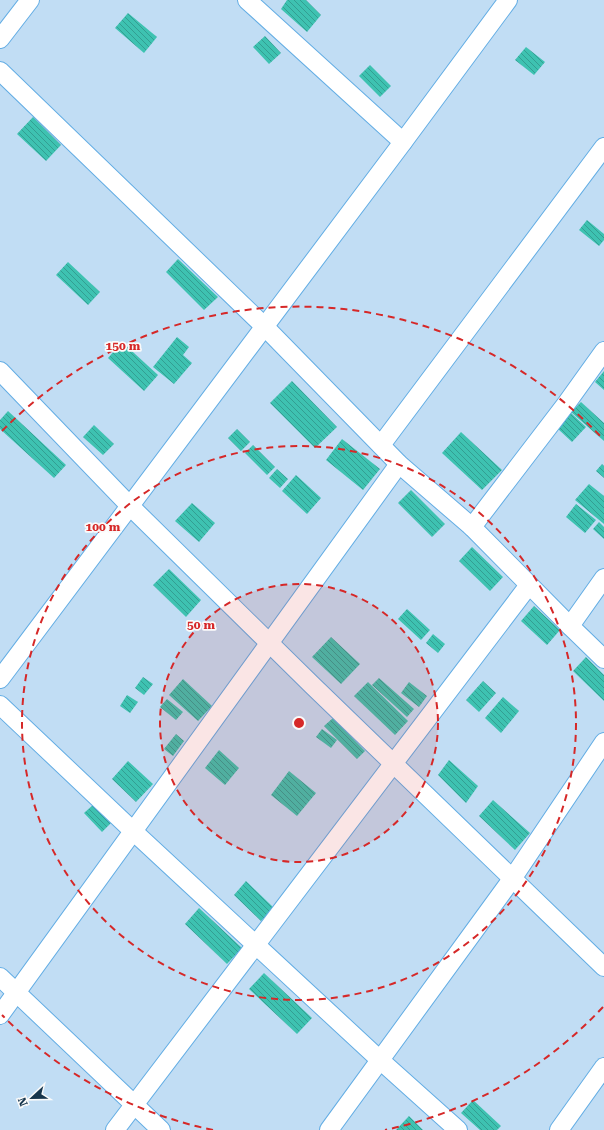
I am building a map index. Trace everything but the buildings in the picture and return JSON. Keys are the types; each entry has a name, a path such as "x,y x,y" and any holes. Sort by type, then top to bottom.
{"street":[{"path":"0,39 30,0"},
{"path":"247,0 403,142"},
{"path":"0,679 265,327 508,0"},
{"path":"0,71 265,327 399,464 472,528 604,659"},
{"path":"381,445 604,147"},
{"path":"472,528 566,404 604,351"},
{"path":"0,371 130,506 604,967"},
{"path":"0,1015 399,464"},
{"path":"570,626 604,578"},
{"path":"115,1130 528,585"},
{"path":"0,704 133,832 458,1130"},
{"path":"329,1130 512,879 604,742"},
{"path":"0,977 161,1130"},
{"path":"559,1130 604,1067"}]}
